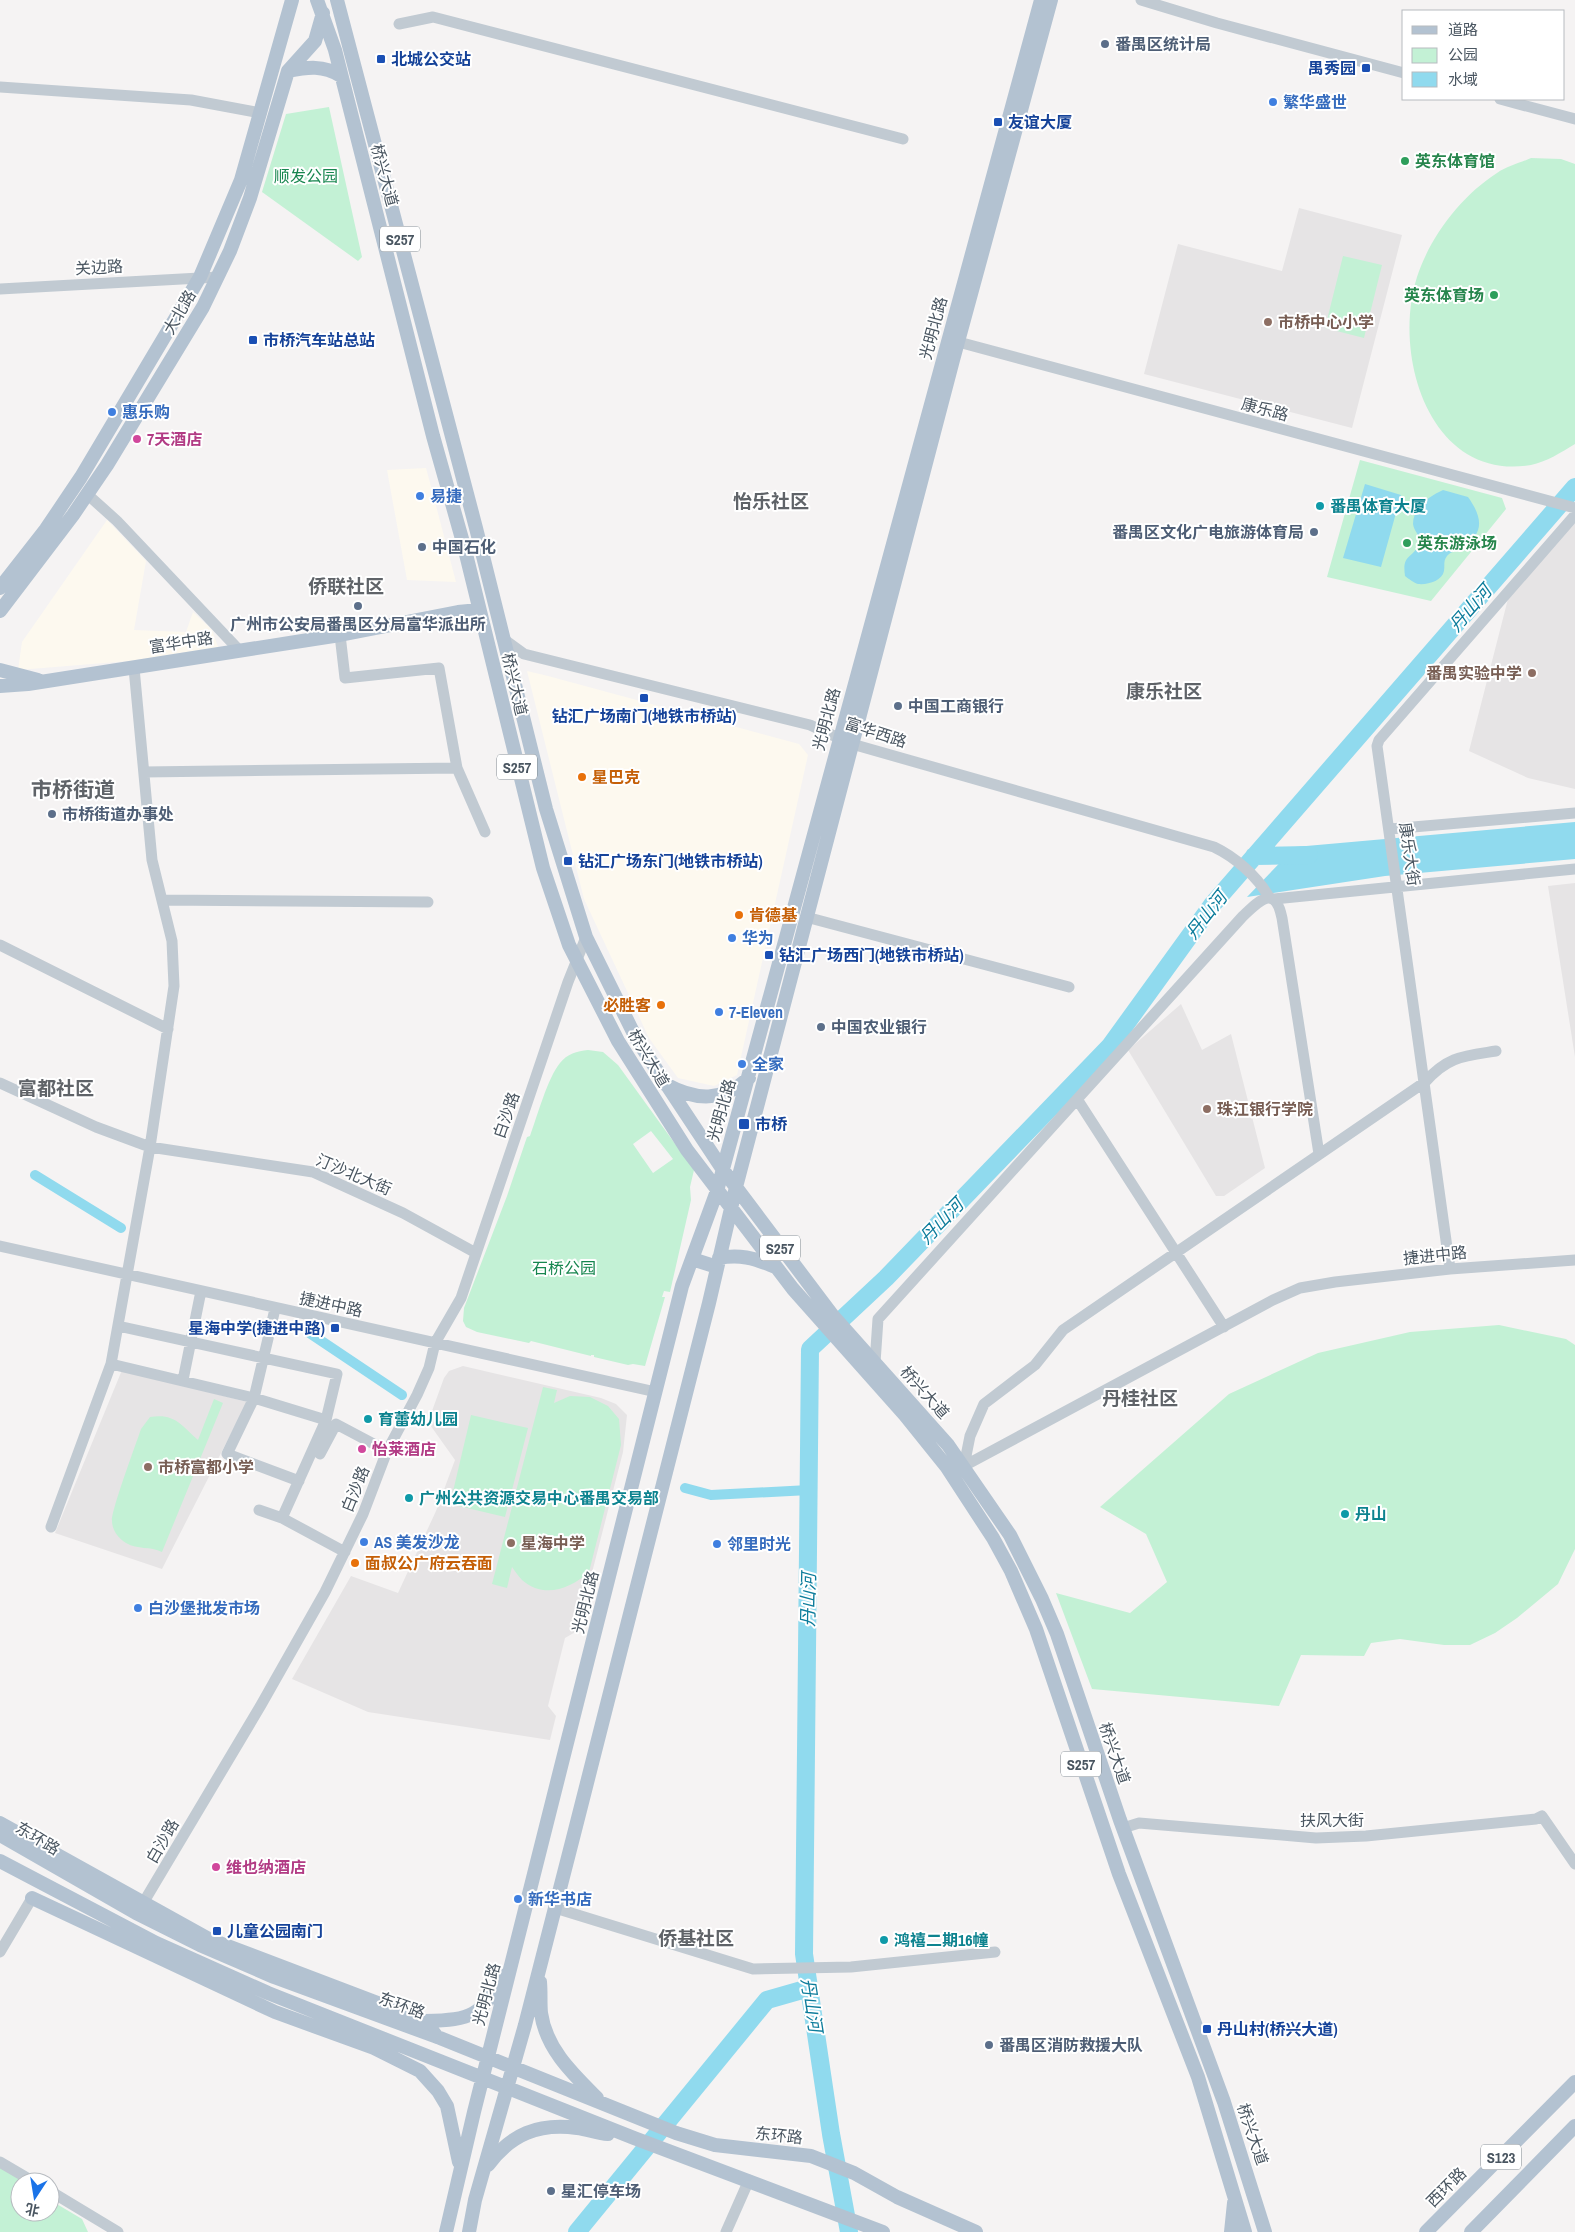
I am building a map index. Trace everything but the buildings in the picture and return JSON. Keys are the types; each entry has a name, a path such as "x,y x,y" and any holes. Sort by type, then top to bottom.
{"main road":[{"name":"大北路","path":"0,588 46,529 81,477 200,277 241,180 292,0"},
{"name":"桥兴大道","path":"317,0 335,50 554,905 576,960 634,1068 682,1144 775,1267 820,1311"},
{"name":"大北路","path":"0,611 59,536 88,494 196,320 218,277 250,198 288,71 315,41 323,15 325,0"},
{"name":"桥兴大道","path":"337,0 478,536 546,809 586,937 621,1010 665,1084 820,1311"},
{"name":"光明北路","path":"469,2232 483,2171 513,2068 555,1908 731,1207 852,744 953,340 1041,0"},
{"name":"光明北路","path":"446,2232 460,2168 513,1961 543,1833 682,1286 717,1191 749,1078 839,738 1051,0"},
{"path":"288,71 317,67 331,70 341,76"},
{"path":"479,610 502,638"},
{"name":"富华中路","path":"0,686 43,682 239,650 340,636 458,612 479,610"},
{"path":"0,670 43,682"},
{"path":"665,1084 685,1094 710,1096 728,1092 749,1078"},
{"path":"692,1259 718,1262 736,1255 754,1258 775,1267"},
{"name":"S257","path":"820,1311 842,1336"},
{"name":"桥兴大道","path":"842,1336 875,1363 964,1466 1010,1535 1042,1599 1057,1634 1123,1828 1221,2095 1264,2226"},
{"name":"桥兴大道","path":"842,1336 946,1466 993,1538 1011,1571 1036,1629 1126,1893 1198,2077 1245,2232"},
{"path":"0,1823 141,1908 209,1939 425,2021 459,2019 480,2010 487,2003 513,1961"},
{"name":"东环路","path":"0,1836 53,1867 141,1908 200,1945 274,1977 437,2037 676,2133 715,2145 811,2156 854,2173 897,2197 976,2232"},
{"path":"32,1898 53,1867 33,1842"},
{"path":"0,1861 156,1943 268,1994 634,2138 877,2230"},
{"path":"32,1898 76,1902"},
{"path":"32,1898 275,2012 378,2050 420,2071 438,2090 447,2106 460,2168"},
{"path":"539,1968 541,2012 547,2038 566,2065 602,2103"},
{"path":"328,2016 378,2050"},
{"path":"425,2021 437,2037"},
{"name":"西环路","path":"1426,2232 1575,2082"},
{"name":"S123","path":"1470,2232 1575,2126"},
{"path":"483,2171 506,2143 526,2132 546,2128 576,2128 634,2138"},
{"path":"1231,2232 1234,2197"},
{"path":"1264,2226 1271,2232"}],"street":[{"path":"1141,0 1217,23 1402,72"},
{"path":"399,24 433,16 903,139"},
{"path":"0,87 191,100 261,113"},
{"path":"1504,100 1575,119"},
{"name":"关边路","path":"0,289 218,277"},
{"name":"康乐路","path":"953,340 1573,510"},
{"path":"88,494 118,521 239,650"},
{"name":"康乐大街","path":"1450,1269 1390,829 1377,750 1379,740 1573,510"},
{"path":"340,636 345,678 439,668 457,768 485,832"},
{"name":"富华西路","path":"502,638 524,654 810,725 852,744 1214,847 1230,855 1279,904 1320,1154"},
{"path":"51,1527 111,1364 150,1147 174,986 172,941 152,860 134,668"},
{"path":"144,772 457,768"},
{"path":"1390,829 1575,813"},
{"path":"875,1363 878,1319 1243,916 1260,900 1397,882 1575,869"},
{"path":"162,900 428,902"},
{"path":"806,917 1069,987"},
{"name":"白沙路","path":"141,1908 325,1592 363,1514 387,1450 429,1368 435,1343 461,1298 576,960 586,937"},
{"path":"0,945 168,1029"},
{"path":"964,1466 970,1436 984,1404 1035,1365 1063,1330 1425,1082 1438,1067 1463,1056 1496,1051"},
{"name":"汀沙北大街","path":"0,1083 96,1127 150,1147 313,1172 403,1213 476,1253"},
{"path":"1077,1099 1224,1327"},
{"name":"捷进中路","path":"0,1246 275,1309 656,1392"},
{"name":"捷进中路","path":"964,1466 1300,1288 1335,1282 1450,1269 1575,1260"},
{"path":"183,1380 201,1291"},
{"path":"275,1309 254,1398 227,1454 298,1481"},
{"path":"118,1326 337,1374 326,1420 282,1518"},
{"path":"111,1364 254,1398 326,1420"},
{"path":"320,1454 336,1424 387,1450"},
{"path":"260,1510 282,1518 345,1552"},
{"name":"扶风大街","path":"1123,1828 1139,1823 1316,1838 1366,1836 1536,1819 1542,1816 1575,1864"},
{"path":"0,1952 32,1898"},
{"path":"555,1908 753,1969 851,1967 995,1952"},
{"path":"0,2162 17,2172"},
{"path":"726,2232 749,2180"},
{"path":"60,2198 118,2232"}],"shaded area":[{"name":"市桥中心小学","path":"1299,208 1402,235 1352,428 1144,374 1178,244 1282,271"},
{"path":"426,468 456,582 407,580 387,470"},
{"path":"107,520 146,561 134,630 186,632 193,612 212,630 218,647 129,661 18,670 22,642"},
{"name":"番禺实验中学","path":"1575,521 1575,789 1528,778 1469,751 1509,595"},
{"path":"527,671 799,744 808,755 737,1075 714,1086 678,1078 649,1038 584,899"},
{"path":"1575,883 1575,1057 1548,886"},
{"name":"珠江银行学院","path":"1181,1004 1202,1050 1231,1034 1265,1168 1224,1196 1216,1196 1128,1050"},
{"name":"星海中学","path":"463,1366 601,1398 616,1404 627,1415 623,1452 577,1631 565,1638 548,1706 556,1716 550,1740 368,1712 292,1679 351,1576 398,1593 436,1511 455,1460 428,1422 444,1378 449,1371"},
{"name":"市桥富都小学","path":"122,1370 247,1402 162,1569 55,1533"}],"green space":[{"name":"顺发公园","path":"329,107 362,257 358,261 262,192 286,114"},
{"name":"英东体育场","path":"1531,158 1561,159 1575,164 1575,444 1537,464 1496,465 1467,454 1444,433 1426,406 1415,375 1410,341 1411,308 1417,277 1423,262 1430,247 1459,205 1497,173"},
{"path":"1343,256 1382,265 1364,338 1325,328"},
{"name":"英东游泳场","path":"1360,460 1502,498 1506,509 1431,601 1327,577"},
{"name":"石桥公园","path":"584,1050 603,1052 618,1065 694,1170 690,1187 691,1200 670,1292 664,1291 662,1297 665,1297 645,1366 628,1365 594,1357 594,1355 591,1356 531,1341 529,1343 477,1332 466,1327 463,1321 464,1308 507,1196 527,1137 530,1136 551,1078 566,1057","holes":["651,1131 673,1159 653,1173 633,1144"]},
{"path":"1499,1325 1566,1339 1575,1345 1575,1549 1558,1584 1517,1618 1495,1633 1470,1645 1444,1645 1400,1639 1371,1643 1364,1656 1301,1655 1279,1706 1092,1689 1056,1593 1130,1613 1167,1582 1146,1534 1100,1507 1229,1394 1318,1353 1410,1332"},
{"path":"543,1387 557,1390 554,1403 570,1396 590,1397 608,1406 619,1419 621,1445 589,1572 565,1587 557,1590 548,1590 530,1586 522,1580 512,1567 507,1588 492,1584"},
{"path":"214,1399 223,1403 162,1552 135,1547 126,1543 114,1531 112,1521 119,1491 141,1429 150,1417 166,1417 177,1421 198,1440"},
{"path":"471,1415 528,1428 505,1517 450,1504"},
{"path":"0,2166 10,2173 10,2222 60,2222 60,2206 82,2219 88,2232 0,2232"}],"water":[{"path":"1365,484 1401,495 1381,567 1343,558"},
{"path":"1443,490 1468,497 1477,512 1479,526 1474,538 1447,556 1443,574 1438,580 1426,584 1418,584 1405,576 1404,569 1406,561 1419,543 1413,524 1414,518 1423,503"},
{"path":"1575,822 1575,859 1385,876 1247,897 1295,847"}],"waterway":[{"name":"丹山河","path":"849,2232 831,2134 804,1954 810,1349 886,1278 1110,1046 1212,905 1575,487"},
{"path":"1254,856 1309,855"},
{"path":"35,1175 121,1228"},
{"path":"308,1332 402,1395"},
{"path":"685,1488 711,1495 809,1490"},
{"path":"577,2232 767,2000 809,1988"}],"place":[{"name":"番禺区统计局","path":"1105,44"},
{"name":"北城公交站","path":"381,59"},
{"name":"禺秀园","path":"1366,68"},
{"name":"繁华盛世","path":"1273,102"},
{"name":"友谊大厦","path":"998,122"},
{"name":"英东体育馆","path":"1405,161"},
{"name":"英东体育场","path":"1494,295"},
{"name":"市桥中心小学","path":"1268,322"},
{"name":"市桥汽车站总站","path":"253,340"},
{"name":"惠乐购","path":"112,412"},
{"name":"7天酒店","path":"137,439"},
{"name":"易捷","path":"420,496"},
{"name":"番禺体育大厦","path":"1320,506"},
{"name":"番禺区文化广电旅游体育局","path":"1314,532"},
{"name":"英东游泳场","path":"1407,543"},
{"name":"中国石化","path":"422,547"},
{"name":"广州市公安局番禺区分局富华派出所","path":"358,606"},
{"name":"番禺实验中学","path":"1532,673"},
{"name":"钻汇广场南门(地铁市桥站)","path":"644,698"},
{"name":"中国工商银行","path":"898,706"},
{"name":"星巴克","path":"582,777"},
{"name":"市桥街道办事处","path":"52,814"},
{"name":"钻汇广场东门(地铁市桥站)","path":"568,861"},
{"name":"肯德基","path":"739,915"},
{"name":"华为","path":"732,938"},
{"name":"钻汇广场西门(地铁市桥站)","path":"769,955"},
{"name":"必胜客","path":"661,1005"},
{"name":"7-Eleven","path":"719,1012"},
{"name":"中国农业银行","path":"821,1027"},
{"name":"全家","path":"742,1064"},
{"name":"珠江银行学院","path":"1207,1109"},
{"name":"市桥","path":"744,1124"},
{"name":"星海中学(捷进中路)","path":"335,1328"},
{"name":"育蕾幼儿园","path":"368,1419"},
{"name":"怡莱酒店","path":"362,1449"},
{"name":"市桥富都小学","path":"148,1467"},
{"name":"广州公共资源交易中心番禺交易部","path":"409,1498"},
{"name":"丹山","path":"1345,1514"},
{"name":"AS 美发沙龙","path":"364,1542"},
{"name":"星海中学","path":"511,1543"},
{"name":"邻里时光","path":"717,1544"},
{"name":"面叔公广府云吞面","path":"355,1563"},
{"name":"白沙堡批发市场","path":"138,1608"},
{"name":"维也纳酒店","path":"216,1867"},
{"name":"新华书店","path":"518,1899"},
{"name":"儿童公园南门","path":"217,1931"},
{"name":"鸿禧二期16幢","path":"884,1940"},
{"name":"丹山村(桥兴大道)","path":"1207,2029"},
{"name":"番禺区消防救援大队","path":"989,2045"},
{"name":"星汇停车场","path":"551,2191"}],"district":[{"name":"怡乐社区","path":"771,501"},
{"name":"侨联社区","path":"346,586"},
{"name":"康乐社区","path":"1164,691"},
{"name":"市桥街道","path":"73,789"},
{"name":"富都社区","path":"56,1088"},
{"name":"丹桂社区","path":"1140,1398"},
{"name":"侨基社区","path":"696,1938"}]}
